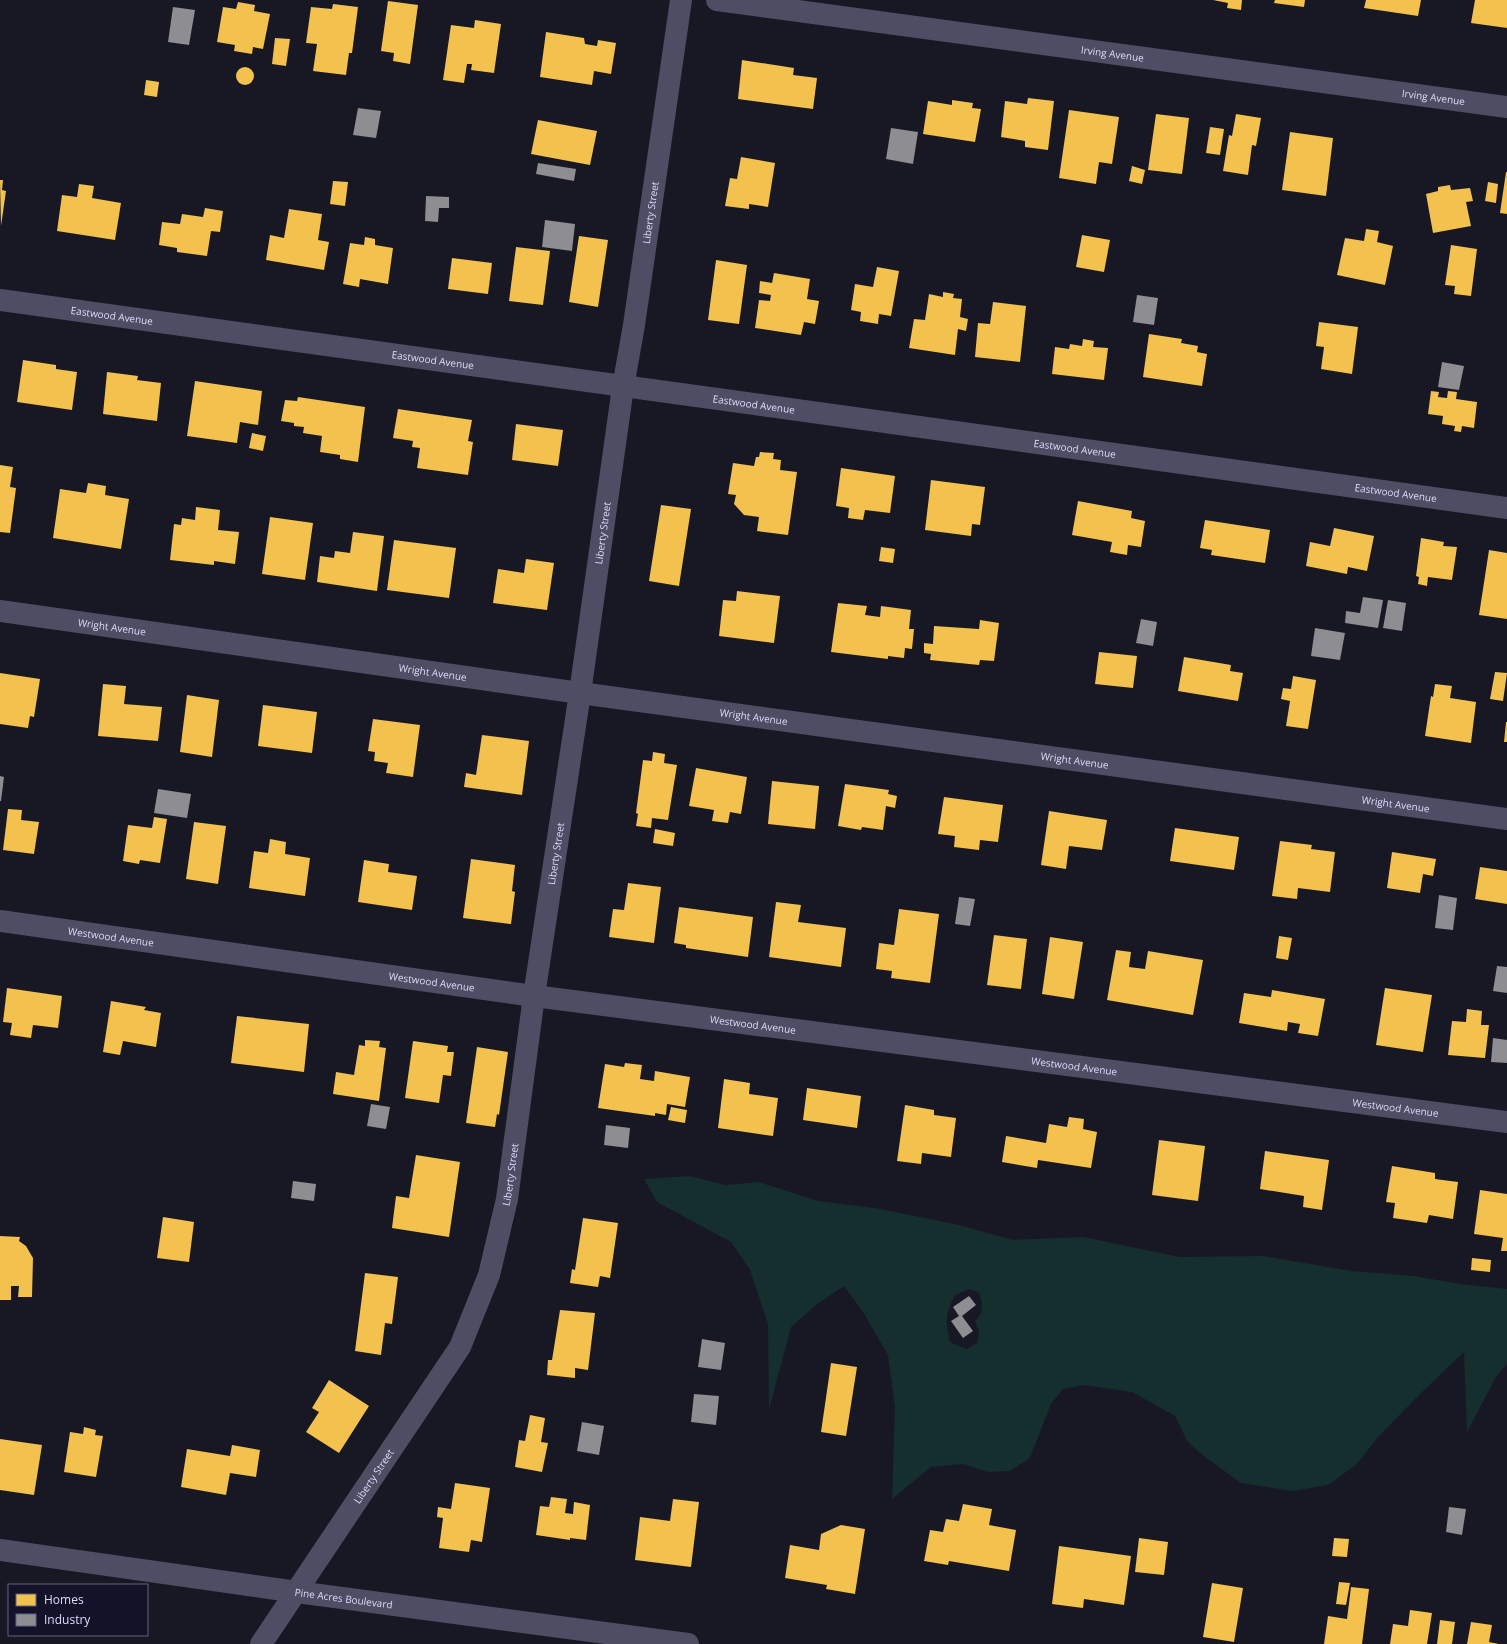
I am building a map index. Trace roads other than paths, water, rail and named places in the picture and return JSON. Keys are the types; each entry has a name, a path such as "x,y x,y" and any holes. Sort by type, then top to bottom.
{"street":[{"name":"Liberty Street","path":"261,1644 460,1347 489,1275 507,1200 534,996 580,693 623,387 634,325 681,0"},
{"name":"Irving Avenue","path":"717,0 1507,107"},
{"name":"Eastwood Avenue","path":"0,300 1507,508"},
{"name":"Wright Avenue","path":"0,611 580,693 1507,819"},
{"name":"Westwood Avenue","path":"0,921 534,996 1507,1122"},
{"name":"Pine Acres Boulevard","path":"0,1550 297,1592 688,1644"}]}
